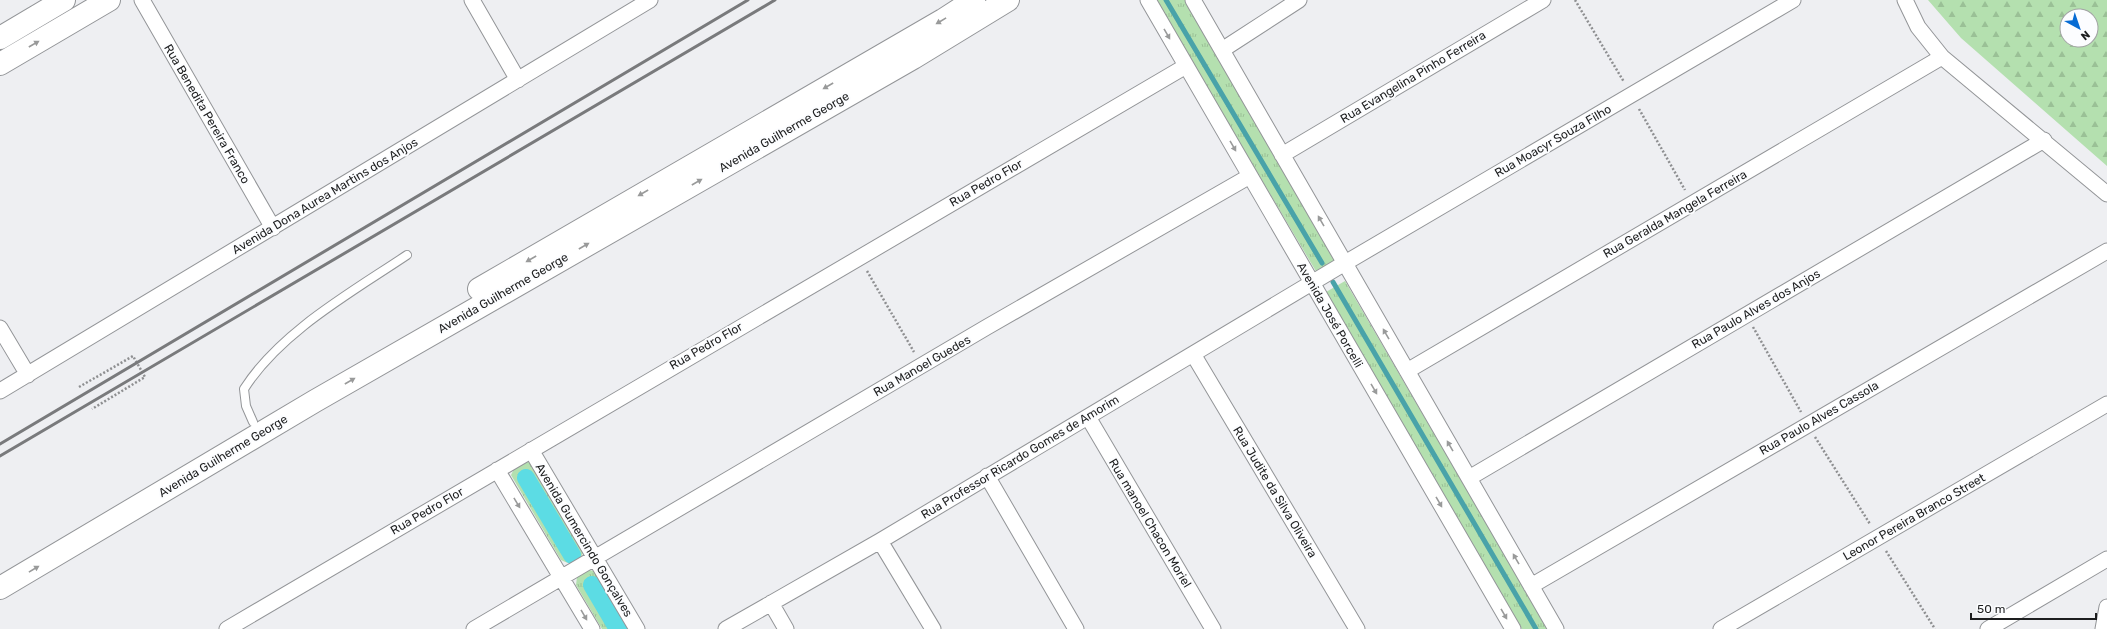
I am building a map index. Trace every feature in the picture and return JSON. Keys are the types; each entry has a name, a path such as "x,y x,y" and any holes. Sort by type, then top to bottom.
{"main road":[{"path":"0,38 64,0"},
{"path":"0,64 109,0"},
{"name":"Avenida Guilherme George","path":"0,571 917,35 974,0"},
{"name":"Avenida Guilherme George","path":"0,588 315,401 913,58 1008,0"}],"street":[{"name":"Rua Benedita Pereira Franco","path":"142,0 273,228"},
{"path":"472,0 518,80"},
{"name":"Avenida Dona Aurea Martins dos Anjos","path":"0,391 650,0"},
{"name":"Avenida José Porcelli","path":"1148,0 1513,629"},
{"path":"1193,0 1556,629"},
{"path":"1222,50 1299,0"},
{"name":"Rua Evangelina Pinho Ferreira","path":"1282,155 1543,0"},
{"name":"Rua Moacyr Souza Filho","path":"1312,283 1793,0"},
{"path":"1905,0 1918,27 1942,57 2044,140 2107,194"},
{"name":"Rua Geralda Mangela Ferreira","path":"1407,372 1942,57"},
{"name":"Rua Pedro Flor","path":"227,629 1186,66"},
{"name":"Rua Paulo Alves dos Anjos","path":"1469,478 2044,140"},
{"name":"Rua Manoel Guedes","path":"474,629 922,366 1250,176"},
{"name":"Rua Paulo Alves Cassola","path":"1531,586 2107,251"},
{"name":"Rua Professor Ricardo Gomes de Amorim","path":"726,629 880,541 1312,283"},
{"path":"0,328 28,374"},
{"name":"Rua Judite da Silva Oliveira","path":"1193,354 1357,629"},
{"name":"Leonor Pereira Branco Street","path":"1721,629 2107,404"},
{"name":"Rua manoel Chacon Moriel","path":"1088,417 1213,629"},
{"name":"Avenida Gumercindo Gonçalves","path":"531,450 637,629"},
{"path":"497,470 592,629"},
{"path":"987,476 1076,629"},
{"path":"880,541 933,629"},
{"path":"1988,629 2107,559"},
{"path":"771,603 786,629"},
{"path":"2103,629 2107,607"}],"lane":[{"path":"253,422 244,402 244,389 259,368 309,322 406,255"}],"path":[{"path":"859,257 922,366"},
{"path":"1746,315 1808,425 1935,629"},
{"path":"79,388 133,356 145,378 92,409"}],"green space":[{"path":"1155,0 1186,0 1337,261 1317,273"},
{"path":"1928,0 2107,0 2107,166 1961,38"},
{"path":"1345,281 1548,629 1522,629 1326,292"},
{"path":"527,462 532,463 583,553 577,561 568,563 561,560 511,475 514,469"},
{"path":"590,570 596,572 630,629 602,629 576,585 577,577"}],"waterway":[{"path":"1166,0 1322,263"},
{"path":"1333,282 1536,629"},
{"path":"526,478 572,555"},
{"path":"592,585 618,629"}],"railway":[{"path":"0,444 748,0"},
{"path":"0,456 775,0"}]}
